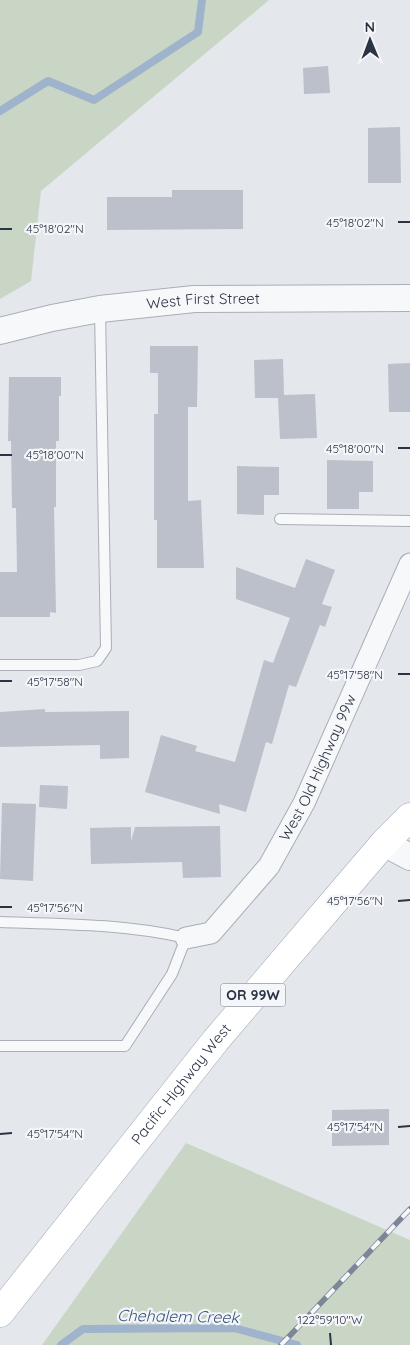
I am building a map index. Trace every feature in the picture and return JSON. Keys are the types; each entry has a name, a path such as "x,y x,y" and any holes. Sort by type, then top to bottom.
{"main road":[{"name":"Pacific Highway West","path":"0,1313 126,1151 216,1040 384,842 410,817"}],"street":[{"name":"West First Street","path":"0,331 52,318 100,310 194,299 410,298"},
{"name":"West Old Highway 99w","path":"186,938 211,933 269,866 304,803 410,564"},
{"path":"384,842 410,857"}],"lane":[{"path":"0,665 79,665 97,661 106,648 100,310"},
{"path":"280,519 410,521"},
{"path":"0,922 156,931 186,938 172,974 125,1046 0,1046"}],"green space":[{"path":"0,0 269,0 41,191 31,281 0,299"},
{"path":"186,1143 410,1240 410,1345 42,1345"}],"building":[{"path":"328,66 330,93 304,94 303,68"},
{"path":"400,127 401,183 368,183 368,128"},
{"path":"172,190 243,190 243,229 107,230 107,197 172,197"},
{"path":"150,346 198,346 197,407 188,407 188,501 201,500 204,568 157,568 157,520 154,520 154,414 158,414 158,373 150,373"},
{"path":"283,359 284,395 315,394 317,438 280,439 278,398 255,398 254,360"},
{"path":"410,363 410,412 389,412 388,364"},
{"path":"9,377 61,377 59,441 56,441 56,507 54,507 56,613 50,612 50,617 0,617 0,572 17,572 16,508 12,508 11,441 8,441"},
{"path":"327,460 373,461 373,492 359,492 359,509 327,509"},
{"path":"237,466 279,467 279,495 264,495 264,515 237,514"},
{"path":"306,559 335,570 322,604 332,607 325,627 320,625 296,687 289,685 272,744 266,742 246,812 219,804 220,814 145,792 161,735 197,746 195,751 235,762 264,660 273,663 290,618 236,599 236,567 295,588"},
{"path":"45,709 45,712 129,711 129,758 100,759 100,745 0,747 0,712"},
{"path":"40,785 68,786 67,809 39,807"},
{"path":"2,803 36,804 33,881 0,879"},
{"path":"220,826 221,877 183,878 182,862 91,864 90,828 131,827 131,841 135,827"},
{"path":"389,1109 389,1145 332,1146 332,1110"}],"waterway":[{"path":"0,111 48,81 94,100 198,32 202,0"},
{"name":"Chehalem Creek","path":"61,1345 83,1329 234,1328 297,1345"}],"railway":[{"path":"281,1345 410,1209"}]}
